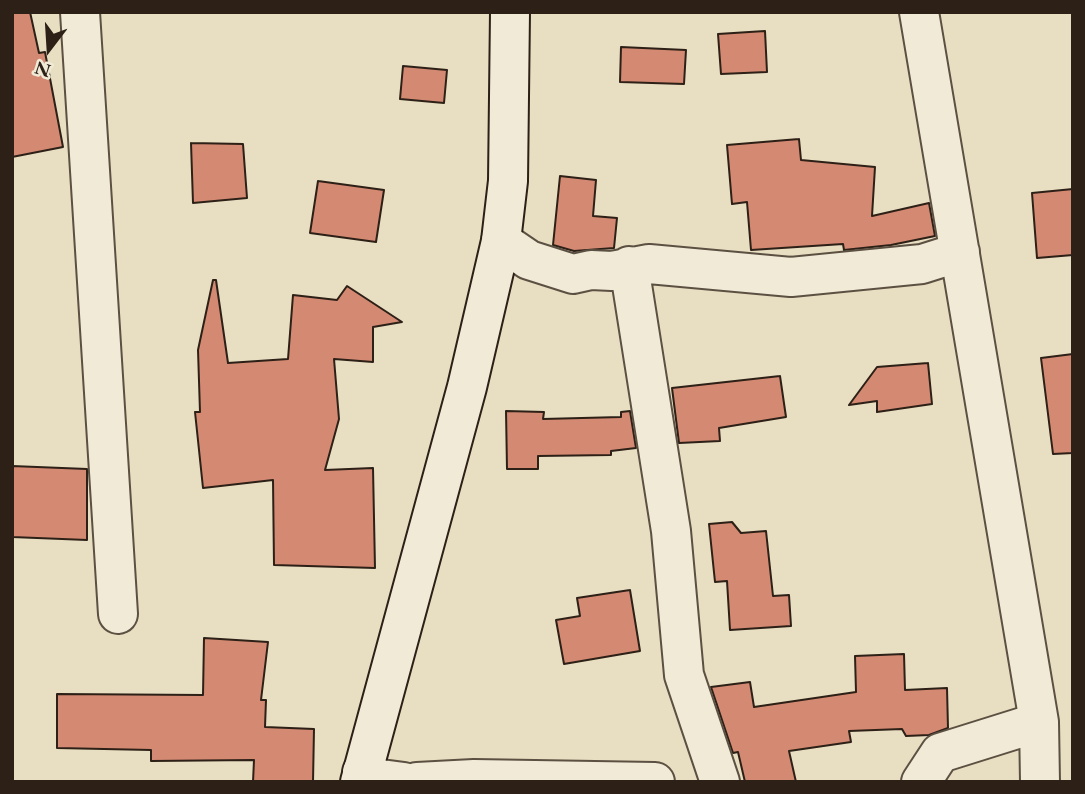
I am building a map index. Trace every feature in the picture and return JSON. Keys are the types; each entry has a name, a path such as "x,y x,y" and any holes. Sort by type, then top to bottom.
{"street":[{"path":"80,12 118,614"},
{"path":"404,782 361,777 467,387 501,241 508,181 510,12"},
{"path":"919,12 1039,722 1040,782"},
{"path":"501,241 529,260 573,274 591,270 612,271 649,264 791,277 922,264 960,252"},
{"path":"629,266 671,531 684,675 720,782"},
{"path":"921,782 940,754 1039,722"},
{"path":"417,782 474,779 655,782"}],"building":[{"path":"12,12 30,12 39,53 45,52 63,147 12,157"},
{"path":"765,31 767,72 721,74 718,34"},
{"path":"621,47 686,50 684,84 620,82"},
{"path":"403,66 447,70 444,103 400,99"},
{"path":"799,139 801,160 875,167 872,216 929,203 935,236 891,245 844,250 843,244 751,250 747,202 732,204 727,145"},
{"path":"191,143 243,144 247,198 193,203"},
{"path":"560,176 596,180 593,216 617,218 614,248 574,251 553,245"},
{"path":"318,181 384,190 376,242 310,233"},
{"path":"1073,189 1073,255 1037,258 1032,193"},
{"path":"213,280 216,280 228,363 288,359 293,295 337,300 347,286 402,322 373,327 373,362 334,359 339,419 325,470 373,468 375,568 274,565 273,480 203,488 195,412 200,412 198,350"},
{"path":"1073,354 1073,453 1053,454 1041,358"},
{"path":"928,363 932,404 877,412 877,401 849,405 877,367"},
{"path":"780,376 786,417 719,428 720,441 679,443 672,388"},
{"path":"506,411 544,412 543,419 621,417 621,412 630,411 636,448 611,451 611,455 538,456 538,469 507,469"},
{"path":"12,466 87,469 87,540 12,537"},
{"path":"732,522 741,533 766,531 773,596 789,595 791,626 730,630 727,581 715,582 709,524"},
{"path":"630,590 640,651 564,664 556,620 580,616 577,598"},
{"path":"204,638 268,642 261,700 266,700 265,727 314,729 313,782 253,782 254,760 151,761 151,750 57,748 57,694 203,695"},
{"path":"904,654 905,690 947,688 948,728 929,735 906,736 902,729 849,731 851,742 789,751 796,782 745,782 738,752 733,753 711,687 750,682 754,707 856,692 855,656"}]}
